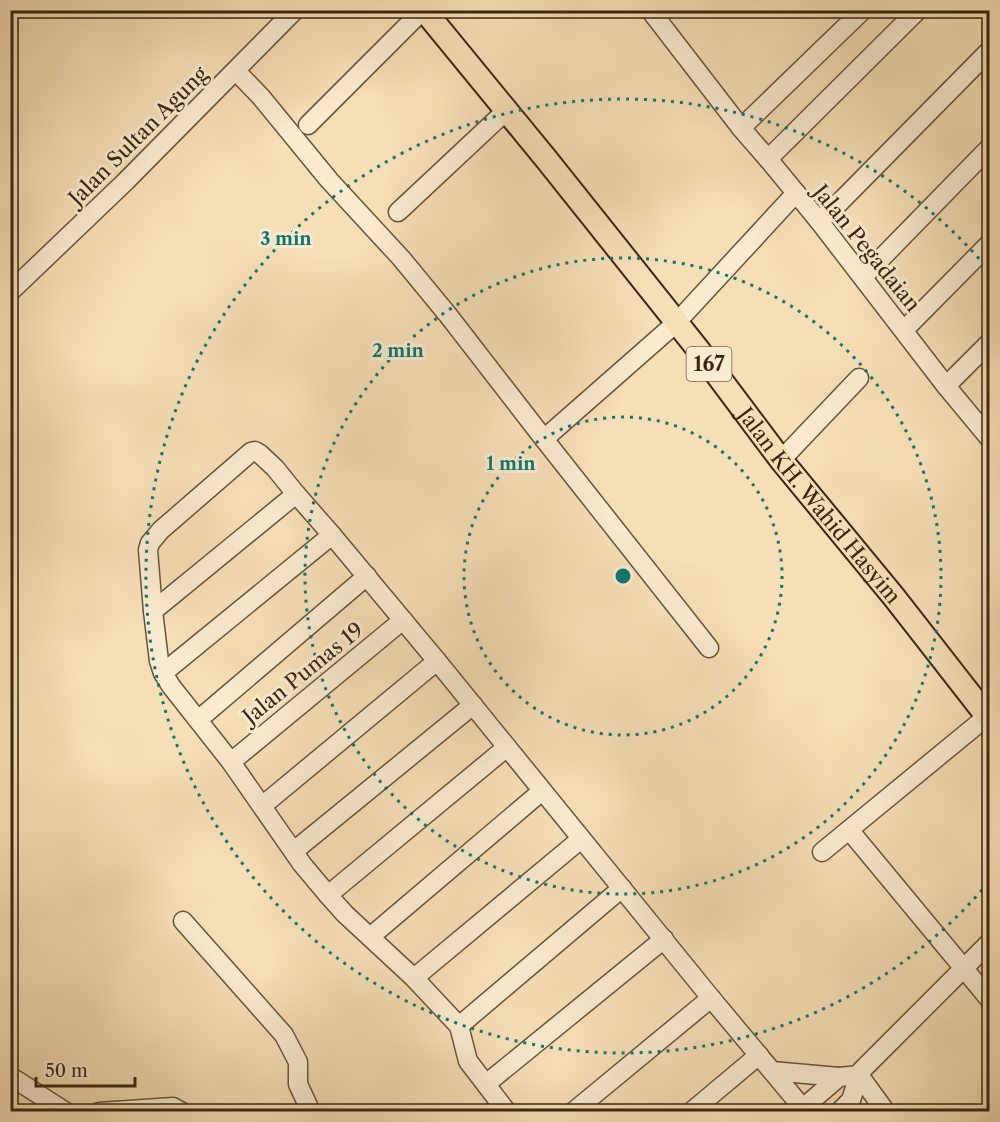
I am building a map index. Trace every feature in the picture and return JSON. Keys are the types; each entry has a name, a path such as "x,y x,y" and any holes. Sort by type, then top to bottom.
{"main road":[{"name":"Jalan KH. Wahid Hasyim","path":"423,10 507,110 697,348 781,460 989,717"}],"street":[{"name":"Jalan Sultan Agung","path":"10,292 84,223 296,10"},
{"path":"308,125 423,10"},
{"path":"650,10 741,128 796,193"},
{"path":"741,128 863,10"},
{"path":"768,159 918,10"},
{"path":"819,221 990,50"},
{"path":"236,70 448,315 709,648"},
{"path":"398,212 507,110"},
{"path":"863,277 990,147"},
{"name":"Jalan Pegadaian","path":"544,439 676,323 796,193 946,386 988,434"},
{"path":"904,330 990,243"},
{"path":"946,386 990,342"},
{"path":"781,460 859,378"},
{"path":"507,1111 468,1061 459,1026 414,978 345,914 302,864 231,762 163,673 159,661 153,611 148,550 150,543 160,530 250,452 255,451 260,454 275,468 367,576 805,1110 839,1077"},
{"path":"153,611 296,494"},
{"path":"163,673 332,535"},
{"path":"198,720 367,576"},
{"name":"Jalan Pumas 19","path":"231,762 403,620"},
{"path":"262,806 437,661"},
{"path":"294,851 472,705"},
{"path":"822,852 989,717"},
{"path":"328,895 507,747"},
{"path":"370,937 542,791"},
{"path":"850,831 990,1000"},
{"path":"414,978 581,839"},
{"path":"459,1026 622,888"},
{"path":"183,921 284,1035 298,1062 298,1084 311,1112"},
{"path":"486,1084 664,939"},
{"path":"847,1108 859,1075 990,942"},
{"path":"573,1112 711,998"},
{"path":"691,1112 759,1055"},
{"path":"772,1071 839,1077 859,1075"},
{"path":"859,1075 886,1112"},
{"path":"10,1076 66,1112"},
{"path":"99,1112 173,1107 182,1112"}]}
